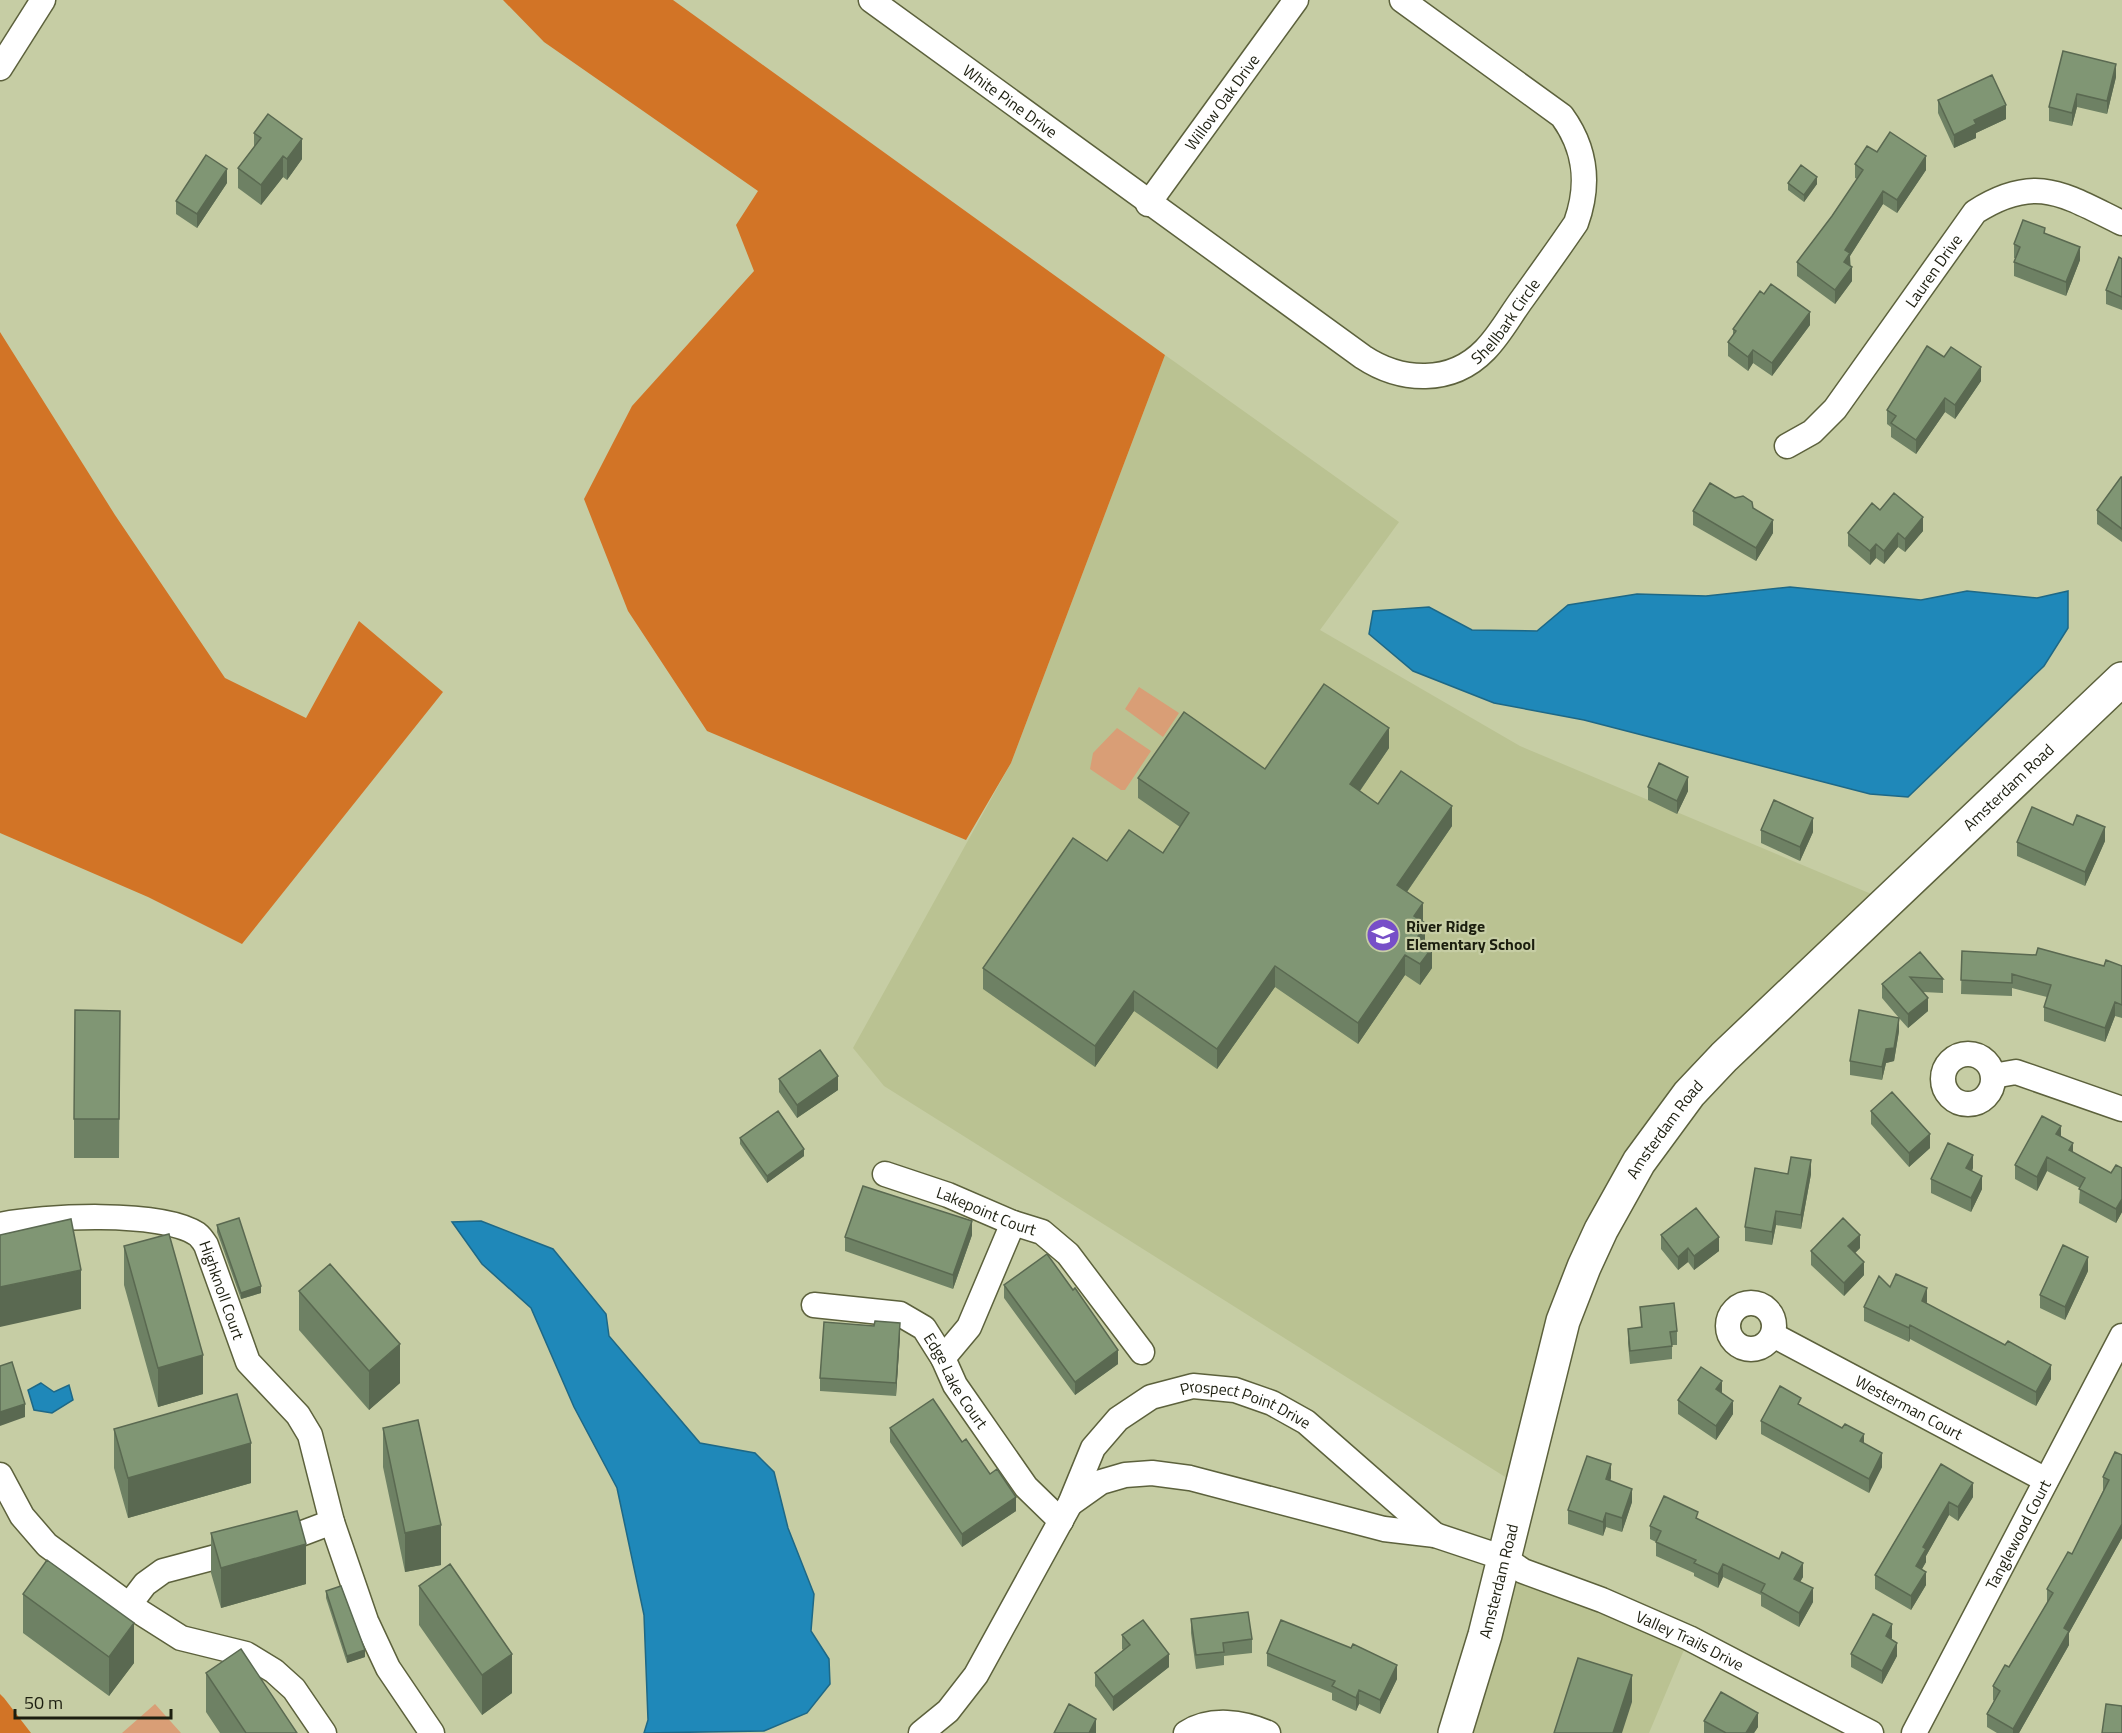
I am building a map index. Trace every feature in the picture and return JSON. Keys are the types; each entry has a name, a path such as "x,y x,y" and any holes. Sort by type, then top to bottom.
{"main road":[{"name":"Amsterdam Road","path":"1455,1733 1485,1635 1563,1321 1601,1230 1661,1131 1689,1094 1724,1057 2122,679"}],"street":[{"path":"0,68 43,0"},
{"name":"White Pine Drive","path":"871,0 1148,204"},
{"name":"Willow Oak Drive","path":"1148,204 1296,0"},
{"name":"Shellbark Circle","path":"1148,204 1379,368 1416,377 1434,376 1470,361 1485,350 1576,223 1585,187 1580,149 1573,132 1562,116 1402,0"},
{"name":"Lauren Drive","path":"1787,446 1812,432 1835,410 1975,212 1997,198 2039,190 2063,195 2122,223"},
{"path":"1993,1076 2016,1072 2122,1109"},
{"name":"Lakepoint Court","path":"885,1174 948,1195 1013,1223 1042,1232 1068,1254 1142,1352"},
{"name":"Highknoll Court","path":"0,1225 63,1218 137,1219 178,1227 197,1234 206,1245 248,1362 298,1415 310,1434 332,1522 366,1621 388,1668 432,1733"},
{"path":"943,1358 969,1328 1013,1223"},
{"name":"Edge Lake Court","path":"813,1305 900,1314 924,1328 943,1358 955,1385 1026,1487 1066,1513"},
{"name":"Westerman Court","path":"1773,1335 2046,1480"},
{"name":"Tanglewood Court","path":"1914,1733 2122,1336"},
{"name":"Prospect Point Drive","path":"921,1733 948,1711 976,1674 1066,1513 1093,1448 1118,1419 1151,1397 1193,1386 1235,1390 1272,1402 1306,1422 1436,1535"},
{"name":"Prospect Point Drive","path":"1066,1513 1101,1482 1125,1475 1152,1473 1190,1478 1373,1527 1436,1535 1504,1558"},
{"path":"0,1475 22,1516 47,1545 129,1605 181,1638 246,1654 274,1671 294,1689 324,1733"},
{"path":"129,1605 146,1584 163,1571 295,1536 332,1522"},
{"name":"Valley Trails Drive","path":"1504,1558 1523,1571 1602,1600 1689,1638 1871,1733"},
{"path":"1186,1733 1205,1725 1226,1722 1251,1726 1268,1733"}],"shaded area":[{"path":"503,0 673,0 1165,355 1011,763 966,840 707,731 628,611 584,499 632,406 754,271 736,225 758,191 544,42"},
{"path":"0,332 115,515 225,678 306,718 359,621 443,692 242,944 148,897 0,833"},
{"name":"River Ridge Elementary School","path":"1165,355 1399,522 1320,630 1520,746 1888,901 1639,1162 1510,1480 884,1086 853,1048 1011,763"},
{"path":"1139,687 1179,713 1163,737 1125,709"},
{"path":"1117,728 1151,751 1125,790 1121,790 1090,769 1093,753"},
{"path":"1504,1558 1689,1638 1649,1733 1455,1733"},
{"path":"0,1694 4,1698 31,1733 0,1733"},
{"path":"155,1704 181,1733 122,1733"}],"water":[{"path":"1790,587 1921,600 1967,591 2037,598 2068,591 2068,628 2044,666 1908,797 1870,794 1584,720 1494,703 1413,671 1369,634 1373,611 1429,607 1472,630 1537,631 1568,605 1637,594 1706,596"},
{"path":"481,1221 553,1249 606,1314 609,1336 700,1443 755,1453 774,1472 788,1528 814,1594 811,1631 829,1659 830,1684 807,1713 764,1731 644,1733 648,1720 644,1615 617,1488 574,1407 531,1308 482,1264 452,1222"},
{"path":"41,1383 54,1392 69,1385 73,1400 52,1413 34,1410 28,1390"}],"building":[{"path":"2063,51 2116,64 2107,101 2077,94 2072,113 2049,107"},
{"path":"1992,75 2006,105 1974,120 1976,124 1954,135 1938,100"},
{"path":"268,114 302,139 287,159 283,156 261,185 238,168 261,138 254,133"},
{"path":"1890,132 1926,156 1897,200 1883,191 1845,250 1850,253 1844,262 1852,267 1835,290 1797,262 1863,170 1855,164 1867,146 1877,152"},
{"path":"206,155 227,169 197,214 176,201"},
{"path":"1801,165 1817,177 1804,195 1788,183"},
{"path":"2023,220 2045,228 2044,233 2080,247 2066,282 2014,262 2020,247 2014,244"},
{"path":"2119,257 2122,259 2122,297 2106,290"},
{"path":"1771,284 1810,312 1772,363 1753,350 1748,357 1728,342 1736,331 1733,329 1760,291 1764,294"},
{"path":"1927,346 1944,357 1951,347 1981,367 1955,405 1945,398 1916,440 1891,423 1896,416 1887,410"},
{"path":"2122,477 2122,529 2097,510"},
{"path":"1710,483 1735,498 1743,496 1752,502 1753,508 1773,520 1756,548 1693,511"},
{"path":"1894,493 1923,517 1905,539 1898,533 1884,551 1876,544 1870,551 1848,533 1872,503 1880,510"},
{"name":"River Ridge Elementary School","path":"1324,684 1389,728 1350,784 1378,804 1401,771 1452,806 1397,885 1423,903 1414,916 1425,923 1417,938 1432,948 1420,964 1405,955 1358,1023 1275,966 1217,1049 1134,991 1095,1046 983,968 1073,838 1107,861 1129,830 1163,853 1189,813 1138,778 1184,712 1265,769"},
{"path":"1659,763 1688,777 1677,801 1648,787"},
{"path":"1774,800 1813,818 1800,847 1761,830"},
{"path":"2032,807 2073,825 2077,815 2105,827 2085,872 2017,842"},
{"path":"2038,948 2104,966 2106,960 2122,966 2122,1005 2115,1002 2105,1028 2044,1007 2051,985 2012,974 2012,983 1961,980 1962,951 2036,955"},
{"path":"1920,952 1943,979 1910,977 1928,998 1908,1014 1882,984"},
{"path":"75,1010 120,1011 119,1119 74,1119"},
{"path":"1859,1010 1899,1018 1894,1048 1886,1049 1882,1067 1850,1061"},
{"path":"820,1050 838,1076 797,1105 779,1079"},
{"path":"1892,1092 1930,1134 1909,1153 1871,1111"},
{"path":"778,1111 804,1149 767,1176 740,1138"},
{"path":"2042,1116 2061,1126 2056,1134 2073,1143 2069,1150 2111,1173 2116,1165 2122,1168 2122,1199 2116,1209 2079,1189 2085,1178 2047,1157 2037,1177 2015,1165"},
{"path":"1948,1143 1973,1155 1966,1168 1982,1176 1971,1198 1931,1179"},
{"path":"1791,1157 1811,1160 1801,1215 1776,1211 1772,1232 1745,1227 1755,1168 1788,1174"},
{"path":"863,1186 972,1221 953,1275 845,1237"},
{"path":"1696,1208 1719,1237 1694,1256 1688,1248 1678,1257 1661,1235"},
{"path":"239,1218 261,1286 241,1293 217,1225"},
{"path":"1843,1218 1860,1235 1848,1246 1864,1262 1844,1283 1811,1251"},
{"path":"71,1219 81,1270 0,1287 0,1235"},
{"path":"169,1234 203,1355 158,1368 124,1246"},
{"path":"2063,1245 2088,1257 2065,1307 2040,1295"},
{"path":"1047,1254 1073,1290 1075,1288 1118,1350 1075,1382 1004,1285"},
{"path":"330,1264 400,1344 369,1371 299,1291"},
{"path":"1896,1274 1927,1288 1922,1301 2005,1345 2008,1341 2051,1365 2036,1392 1910,1325 1909,1328 1864,1307 1879,1276 1890,1287"},
{"path":"1674,1303 1677,1331 1670,1332 1672,1346 1630,1351 1628,1329 1642,1327 1640,1307"},
{"path":"875,1321 900,1323 896,1383 820,1378 824,1322 874,1326"},
{"path":"12,1362 25,1404 0,1412 0,1366"},
{"path":"1701,1367 1722,1381 1716,1389 1733,1401 1716,1426 1678,1400"},
{"path":"1780,1386 1801,1398 1798,1404 1842,1428 1845,1424 1864,1434 1860,1441 1882,1453 1869,1479 1761,1421"},
{"path":"237,1394 251,1443 128,1478 114,1429"},
{"path":"933,1399 962,1442 966,1439 990,1474 997,1469 1016,1497 962,1534 890,1428"},
{"path":"418,1420 441,1525 405,1533 383,1428"},
{"path":"2115,1452 2122,1455 2122,1524 2064,1628 2069,1631 2013,1729 1987,1714 2000,1691 1993,1686 2005,1665 2009,1667 2053,1593 2047,1589 2068,1552 2072,1554 2109,1480 2103,1477"},
{"path":"1587,1456 1611,1464 1606,1479 1632,1489 1622,1518 1606,1513 1603,1522 1568,1510"},
{"path":"1941,1464 1973,1483 1958,1507 1949,1502 1923,1547 1926,1549 1916,1566 1926,1572 1911,1596 1875,1575"},
{"path":"1664,1496 1698,1512 1696,1518 1779,1559 1782,1552 1803,1563 1794,1579 1813,1588 1799,1613 1761,1592 1765,1584 1723,1564 1718,1574 1694,1563 1696,1560 1656,1542 1661,1531 1650,1526"},
{"path":"297,1511 306,1544 221,1568 211,1533"},
{"path":"47,1560 134,1623 109,1657 23,1594"},
{"path":"450,1564 512,1654 482,1675 419,1586"},
{"path":"341,1586 365,1650 347,1656 326,1591"},
{"path":"1248,1612 1252,1639 1223,1643 1224,1652 1196,1655 1191,1619"},
{"path":"1873,1614 1892,1624 1886,1636 1897,1643 1882,1671 1851,1654"},
{"path":"1143,1620 1169,1654 1113,1697 1095,1673 1130,1645 1122,1635"},
{"path":"1281,1620 1351,1648 1353,1644 1397,1665 1380,1700 1359,1690 1356,1698 1332,1686 1335,1681 1267,1653"},
{"path":"241,1649 297,1733 246,1733 206,1673"},
{"path":"1578,1658 1632,1675 1613,1733 1554,1733"},
{"path":"1721,1692 1758,1713 1746,1733 1726,1733 1704,1721"},
{"path":"1069,1704 1096,1719 1089,1733 1054,1733"},
{"path":"2106,1704 2122,1706 2122,1733 2102,1733"}],"place":[{"name":"River Ridge Elementary School","path":"1383,935"}]}
